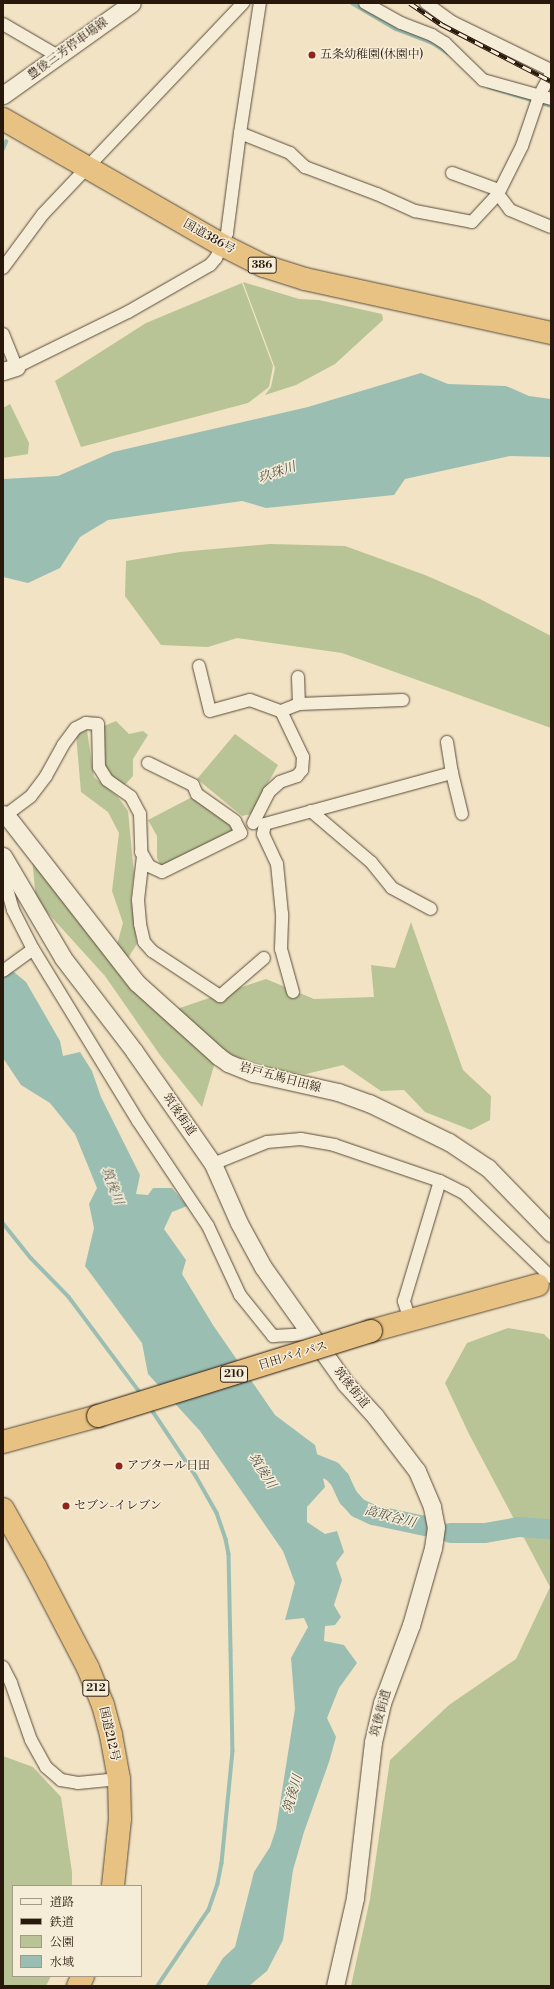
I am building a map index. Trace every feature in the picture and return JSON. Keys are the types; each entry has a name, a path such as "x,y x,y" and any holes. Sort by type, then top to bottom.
{"highway":[{"name":"国道386号","path":"3,119 222,245 264,266 305,279 551,333"},
{"name":"日田バイパス","path":"3,1442 98,1416 371,1331 544,1281"},
{"name":"国道212号","path":"3,1509 36,1568 88,1668 105,1712 119,1779 120,1819 113,1885"},
{"path":"78,1986 82,1977"}],"street":[{"path":"3,268 43,214 243,3"},
{"path":"3,334 9,369 128,312 210,265 222,245 227,233 240,133 260,3"},
{"path":"365,3 401,23 432,35 445,43 483,80 542,100"},
{"path":"240,133 290,153 305,167 377,194 415,211 472,222 498,192 522,146 542,100 551,72 452,22 426,3"},
{"name":"豊後三芳停車場線","path":"3,95 124,6"},
{"path":"3,24 58,56"},
{"path":"452,173 498,192 510,210 551,227"},
{"path":"199,666 210,711 250,700 281,711 299,704 403,700"},
{"path":"298,677 299,704"},
{"path":"281,711 303,757 302,770 297,776 280,782 269,792 259,823 277,864 282,914 281,949 294,992"},
{"path":"5,814 31,796 46,776 62,745 76,728 86,723 98,724 99,767 107,780 131,797 140,814 141,852 149,866 162,872 241,833 235,821 197,794 193,785 148,763"},
{"path":"447,742 452,773 462,814"},
{"path":"237,826 247,822 259,823 311,811 452,773"},
{"path":"311,811 370,862 392,888 431,909"},
{"name":"岩戸五馬日田線","path":"5,814 137,983 218,1056 228,1063 253,1073 338,1092 369,1103 449,1142 488,1168 551,1233"},
{"path":"143,856 138,900 140,924 144,942 152,951 220,996 264,958"},
{"path":"6,861 7,889 13,910 33,950 138,1121 208,1226 240,1295 273,1336 310,1334"},
{"name":"筑後街道","path":"6,861 63,958 134,1051 213,1164 239,1223 263,1267 345,1383 375,1416 417,1471 432,1507 436,1527 433,1548 412,1625 382,1703 373,1742 355,1898 335,1986"},
{"path":"3,971 33,950"},
{"path":"213,1164 267,1142 301,1139 334,1145 440,1181 465,1194 544,1281"},
{"path":"410,1320 404,1301 440,1181"},
{"path":"3,1667 11,1683 31,1740 46,1767 61,1780 78,1783 119,1779"}],"green space":[{"path":"243,282 299,299 319,300 382,314 383,320 335,364 296,385 265,395 271,387 275,368"},
{"path":"242,283 273,366 269,387 248,403 81,447 55,381 146,323"},
{"path":"10,404 29,443 28,454 3,458 3,408"},
{"path":"270,544 345,546 425,575 480,599 551,636 551,728 342,653 237,638 208,647 161,645 125,596 126,561 180,552"},
{"path":"116,721 129,734 143,731 148,735 133,759 133,776 122,788 108,779 103,757 104,726"},
{"path":"87,730 94,777 118,797 128,811 134,873 131,898 137,944 126,961 116,948 123,923 112,891 119,833 108,812 81,792 76,734"},
{"path":"235,734 278,765 251,814 242,816 197,779"},
{"path":"196,795 238,831 163,869 157,858 157,836 148,820"},
{"path":"32,858 165,1013 266,979 314,999 374,997 371,965 395,968 411,922 463,1070 491,1096 490,1120 471,1130 425,1112 404,1090 381,1091 343,1065 306,1074 215,1062 202,1107 160,1055 105,976 36,900"},
{"path":"508,1328 544,1334 551,1341 551,1986 351,1986 370,1899 390,1760 449,1705 516,1659 550,1587 469,1434 445,1383 467,1343"},
{"path":"3,1756 33,1767 61,1797 72,1872 72,1885 12,1885 12,1977 50,1977 46,1986 3,1986"}],"water":[{"name":"玖珠川","path":"421,373 448,384 506,386 529,396 551,399 551,457 510,456 405,479 394,495 266,508 242,501 108,520 80,537 60,568 28,583 3,577 3,479 58,476 113,452 308,407"},
{"name":"筑後川","path":"3,963 26,982 60,1041 63,1056 80,1052 92,1071 101,1097 140,1175 136,1194 148,1195 153,1188 172,1188 187,1206 172,1212 164,1229 186,1260 182,1274 213,1325 275,1415 315,1445 325,1487 307,1507 307,1522 325,1534 337,1531 344,1552 336,1563 342,1580 334,1605 341,1617 335,1625 325,1626 324,1641 344,1645 357,1663 339,1688 327,1718 336,1737 329,1762 304,1832 293,1870 283,1940 267,1971 249,1986 206,1986 223,1958 235,1947 254,1872 270,1847 276,1829 295,1709 291,1658 308,1627 304,1618 285,1620 295,1583 283,1551 200,1431 148,1374 142,1343 85,1266 94,1228 89,1204 97,1188 75,1134 50,1103 21,1085 3,1058"}],"waterway":[{"path":"352,3 396,29 433,43 448,53"},
{"path":"489,87 551,106"},
{"path":"3,149 6,142"},
{"path":"3,1223 31,1258 69,1297 142,1395"},
{"path":"150,1407 196,1476 217,1513 226,1539 229,1554 233,1751 222,1863 218,1884 209,1910 158,1986"},
{"name":"高取谷川","path":"295,1461 307,1461 332,1471 340,1480 348,1497 358,1508 373,1515 425,1526"},
{"name":"高取谷川","path":"450,1533 485,1533 519,1527 551,1529"}],"railway":[{"path":"410,3 443,25 551,81"}],"place":[{"name":"五条幼稚園(休園中)","path":"312,55"},
{"name":"アブタール日田","path":"119,1466"},
{"name":"セブン-イレブン","path":"66,1506"}]}
